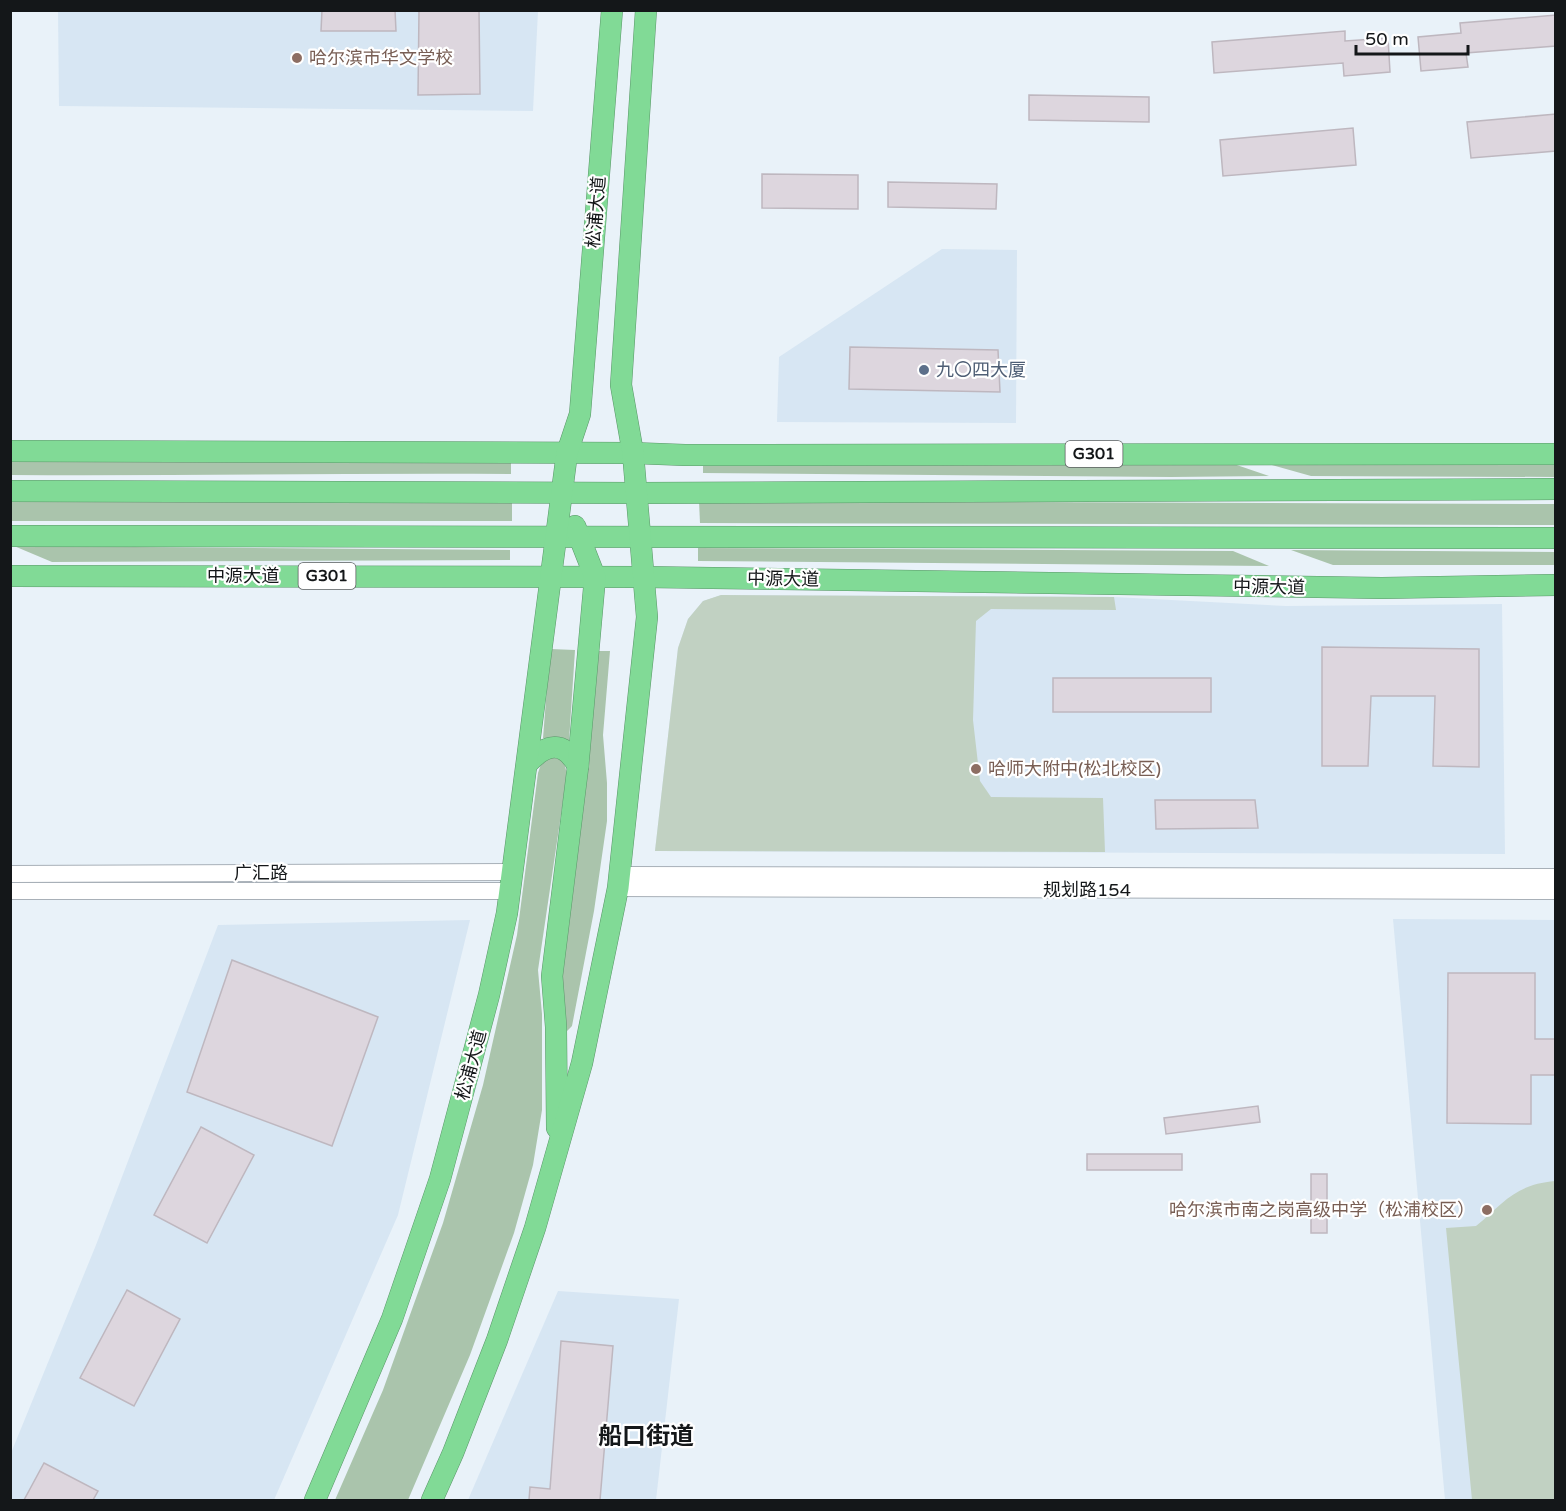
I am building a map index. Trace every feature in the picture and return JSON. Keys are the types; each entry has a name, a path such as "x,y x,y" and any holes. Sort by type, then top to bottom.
{"highway":[{"name":"松浦大道","path":"315,1500 392,1319 440,1179 489,995 507,913 567,453 580,414 612,10"},
{"name":"松浦大道","path":"619,882 647,617 633,453 621,385 646,10"},
{"name":"G301","path":"10,451 685,455 1556,454"},
{"path":"10,491 637,493 1556,489"},
{"path":"557,1152 556,1027 552,976 578,766 595,577 562,492"},
{"path":"10,536 1556,538"},
{"name":"中源大道","path":"10,576 644,577 1382,588 1556,585"},
{"path":"527,764 539,752 552,747 572,754 578,766"},
{"path":"432,1500 497,1340 536,1228 582,1063 619,882"}],"street":[{"name":"广汇路","path":"10,874 511,882"},
{"path":"619,882 1556,877"},
{"name":"广汇路","path":"10,891 511,882"},
{"name":"规划路154","path":"619,882 1556,891"}],"shaded area":[{"name":"哈尔滨市华文学校","path":"58,11 538,11 533,111 59,106"},
{"path":"942,249 1017,250 1016,423 777,422 779,357"},
{"name":"哈师大附中(松北校区)","path":"721,595 1114,597 1286,606 1502,604 1505,854 655,851 678,648 688,619 703,601"},
{"name":"哈尔滨市南之岗高级中学（松浦校区）","path":"1393,919 1555,920 1555,1500 1445,1500"},
{"path":"470,920 398,1215 274,1500 11,1500 11,1453 96,1245 218,925"},
{"path":"558,1291 679,1299 656,1500 468,1500"}],"green space":[{"path":"11,461 511,461 511,474 11,475"},
{"path":"1225,461 1269,476 703,473 703,463"},
{"path":"1258,461 1555,464 1555,477 1311,476"},
{"path":"699,501 1555,504 1556,525 700,523"},
{"path":"11,502 512,502 512,521 11,521"},
{"path":"14,546 510,550 510,560 52,562"},
{"path":"698,548 1233,551 1269,566 698,561"},
{"path":"1291,550 1555,552 1555,565 1333,565"},
{"path":"721,595 1114,597 1116,610 991,609 976,621 973,720 980,781 991,797 1103,798 1105,852 655,851 678,648 688,619 703,601"},
{"path":"550,649 575,650 569,741 543,738"},
{"path":"594,651 610,651 603,735 607,821 594,911 572,1026 566,1032 555,991"},
{"path":"549,757 558,758 564,762 567,774 538,970 542,1014 542,1110 533,1165 514,1233 470,1355 408,1500 335,1500 383,1390 443,1223 483,1085 517,935 538,773 542,761"},
{"path":"1555,1181 1555,1500 1472,1500 1446,1228 1476,1226 1511,1196 1529,1186"}],"building":[{"path":"322,10 395,10 396,31 321,31"},
{"path":"419,10 479,10 480,94 418,95"},
{"path":"1556,15 1556,46 1466,53 1468,67 1421,71 1418,37 1461,33 1460,23"},
{"path":"1345,31 1345,41 1388,38 1390,72 1344,76 1343,63 1214,73 1212,42"},
{"path":"1029,95 1149,97 1149,122 1029,120"},
{"path":"1556,114 1556,151 1471,158 1467,122"},
{"path":"1353,128 1356,165 1223,176 1220,140"},
{"path":"762,174 858,175 858,209 762,208"},
{"path":"888,182 997,184 996,209 888,207"},
{"name":"九〇四大厦","path":"850,347 998,350 1000,392 849,389"},
{"path":"1322,647 1479,649 1479,767 1433,766 1435,696 1371,696 1368,766 1322,766"},
{"path":"1053,678 1211,678 1211,712 1053,712"},
{"path":"1155,800 1255,800 1258,828 1156,829"},
{"path":"232,960 378,1017 332,1146 187,1092"},
{"path":"1448,973 1535,973 1535,1039 1556,1039 1556,1075 1531,1075 1531,1124 1447,1123"},
{"path":"1258,1106 1260,1122 1166,1134 1164,1118"},
{"path":"201,1127 254,1155 207,1243 154,1215"},
{"path":"1087,1154 1182,1154 1182,1170 1087,1170"},
{"path":"1311,1174 1327,1174 1327,1233 1311,1233"},
{"path":"127,1290 180,1319 134,1406 80,1378"},
{"path":"561,1341 613,1346 600,1500 529,1500 530,1487 550,1489"},
{"path":"44,1463 98,1491 93,1500 24,1500"}],"place":[{"name":"哈尔滨市华文学校","path":"297,58"},
{"name":"九〇四大厦","path":"924,370"},
{"name":"哈师大附中(松北校区)","path":"976,769"},
{"name":"哈尔滨市南之岗高级中学（松浦校区）","path":"1487,1210"}],"district":[{"name":"船口街道","path":"646,1436"}]}
